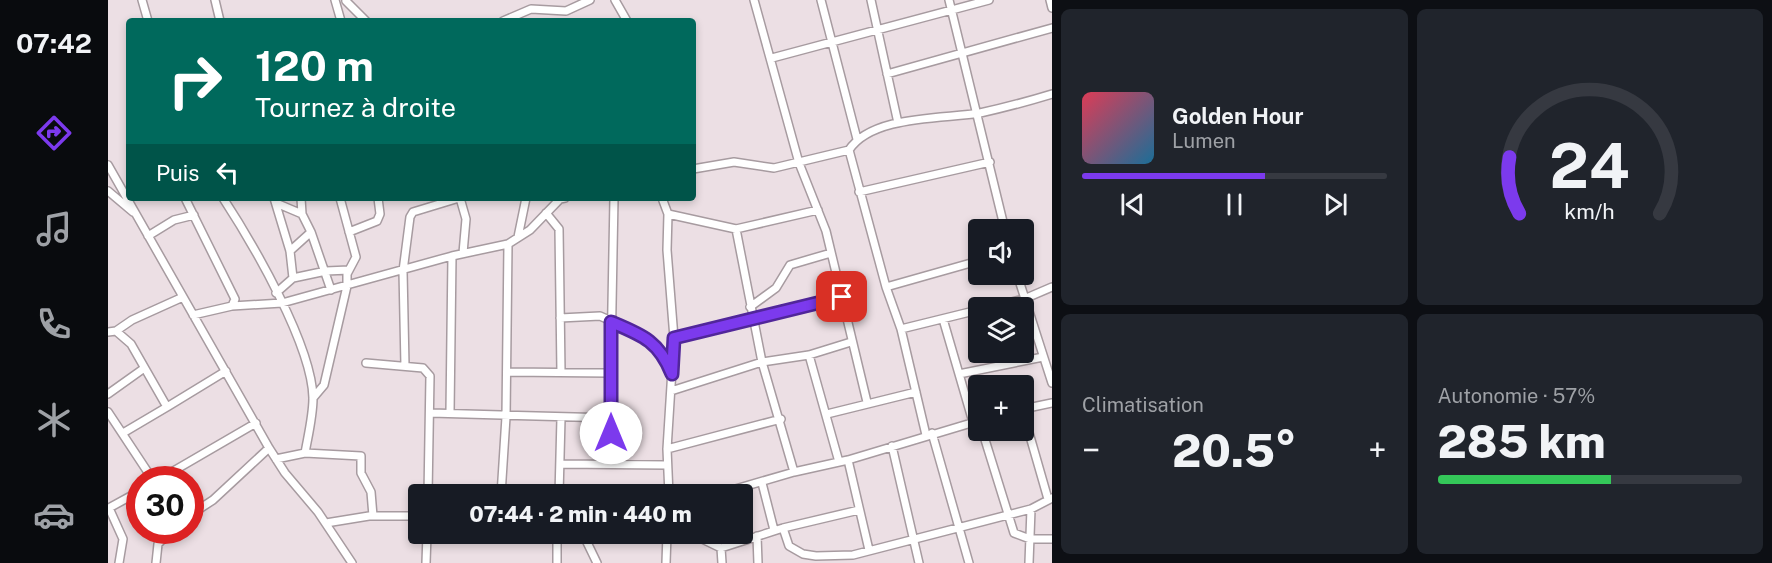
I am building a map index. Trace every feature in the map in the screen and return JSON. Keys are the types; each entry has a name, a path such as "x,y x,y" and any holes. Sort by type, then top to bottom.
{"street":[{"path":"142,0 147,18"},
{"path":"215,0 219,18"},
{"path":"335,0 340,18"},
{"path":"339,12 346,0 363,18"},
{"path":"510,18 531,9 566,11 590,0"},
{"path":"615,0 625,18"},
{"path":"754,0 772,58 799,163 818,210 831,253 867,402"},
{"path":"821,0 857,139"},
{"path":"871,0 898,123"},
{"path":"950,0 1003,219"},
{"path":"772,58 989,0"},
{"path":"1050,0 1052,8"},
{"path":"887,74 1052,28"},
{"path":"696,168 734,162 774,168 799,163 849,150 857,139 898,123 933,116 978,113 1052,94"},
{"path":"849,150 886,287 901,329 916,392 969,563"},
{"path":"859,192 990,162"},
{"path":"108,165 126,192"},
{"path":"108,192 135,214"},
{"path":"131,201 135,214 269,448 285,473 326,523 352,563"},
{"path":"187,201 234,299 232,306"},
{"path":"226,201 297,334 313,398 305,453"},
{"path":"275,201 290,251 293,279"},
{"path":"275,201 302,214"},
{"path":"301,201 302,214 326,271 331,290"},
{"path":"313,398 324,385 349,270 356,257 341,201"},
{"path":"349,232 377,221 380,214 378,201"},
{"path":"405,366 403,271 408,222 413,212 449,201"},
{"path":"460,201 466,219 463,254"},
{"path":"518,237 525,201"},
{"path":"193,315 232,306 282,303 452,256 508,244 559,201"},
{"path":"609,464 612,418 610,373 614,201"},
{"path":"663,201 668,214 667,250 674,338 667,449 668,484"},
{"path":"668,214 736,229 818,210"},
{"path":"546,213 559,228 561,372"},
{"path":"148,236 174,220 194,214"},
{"path":"736,229 762,362 781,419 794,472"},
{"path":"290,251 311,232"},
{"path":"502,484 506,417 508,244"},
{"path":"750,307 776,288 790,265 831,253"},
{"path":"450,412 452,256"},
{"path":"886,287 968,264"},
{"path":"276,293 293,279 326,271 349,270"},
{"path":"1029,297 1052,287"},
{"path":"110,331 183,297"},
{"path":"674,338 842,297"},
{"path":"901,329 968,313"},
{"path":"560,318 591,314 636,332 660,349 672,374"},
{"path":"943,319 968,400"},
{"path":"1034,330 1052,383"},
{"path":"110,331 131,344 143,369 168,407"},
{"path":"671,391 762,362 809,355 851,342"},
{"path":"809,355 839,462"},
{"path":"959,374 1043,357"},
{"path":"366,363 426,370 430,376 428,484"},
{"path":"108,394 143,369"},
{"path":"123,433 225,371"},
{"path":"507,372 610,373"},
{"path":"827,414 867,402 916,392"},
{"path":"1034,407 1052,403"},
{"path":"108,412 143,466"},
{"path":"431,413 450,412 506,417 612,418"},
{"path":"559,484 561,418"},
{"path":"667,449 781,419"},
{"path":"182,466 256,423"},
{"path":"753,485 794,472 848,460 968,423"},
{"path":"986,441 1010,513 1014,533 1030,539 1052,539"},
{"path":"783,528 789,546 821,560 853,555 958,526 1031,509 1050,498 1033,441"},
{"path":"892,446 919,563"},
{"path":"204,506 269,448"},
{"path":"276,459 305,453 361,456 361,473 371,492 373,516"},
{"path":"848,460 869,550"},
{"path":"560,464 667,465"},
{"path":"762,483 774,530"},
{"path":"119,563 123,539 108,507 126,498"},
{"path":"1029,563 1031,509"},
{"path":"713,544 721,548 774,530 858,510"},
{"path":"326,523 373,516 408,516"},
{"path":"757,537 758,563"},
{"path":"156,563 158,544"},
{"path":"426,563 427,544"},
{"path":"557,544 557,563"},
{"path":"588,544 597,563"},
{"path":"666,563 667,544"},
{"path":"721,548 722,563"}],"route":[{"path":"611,433 611,322 636,332 660,349 672,374 674,338 842,297"}]}
